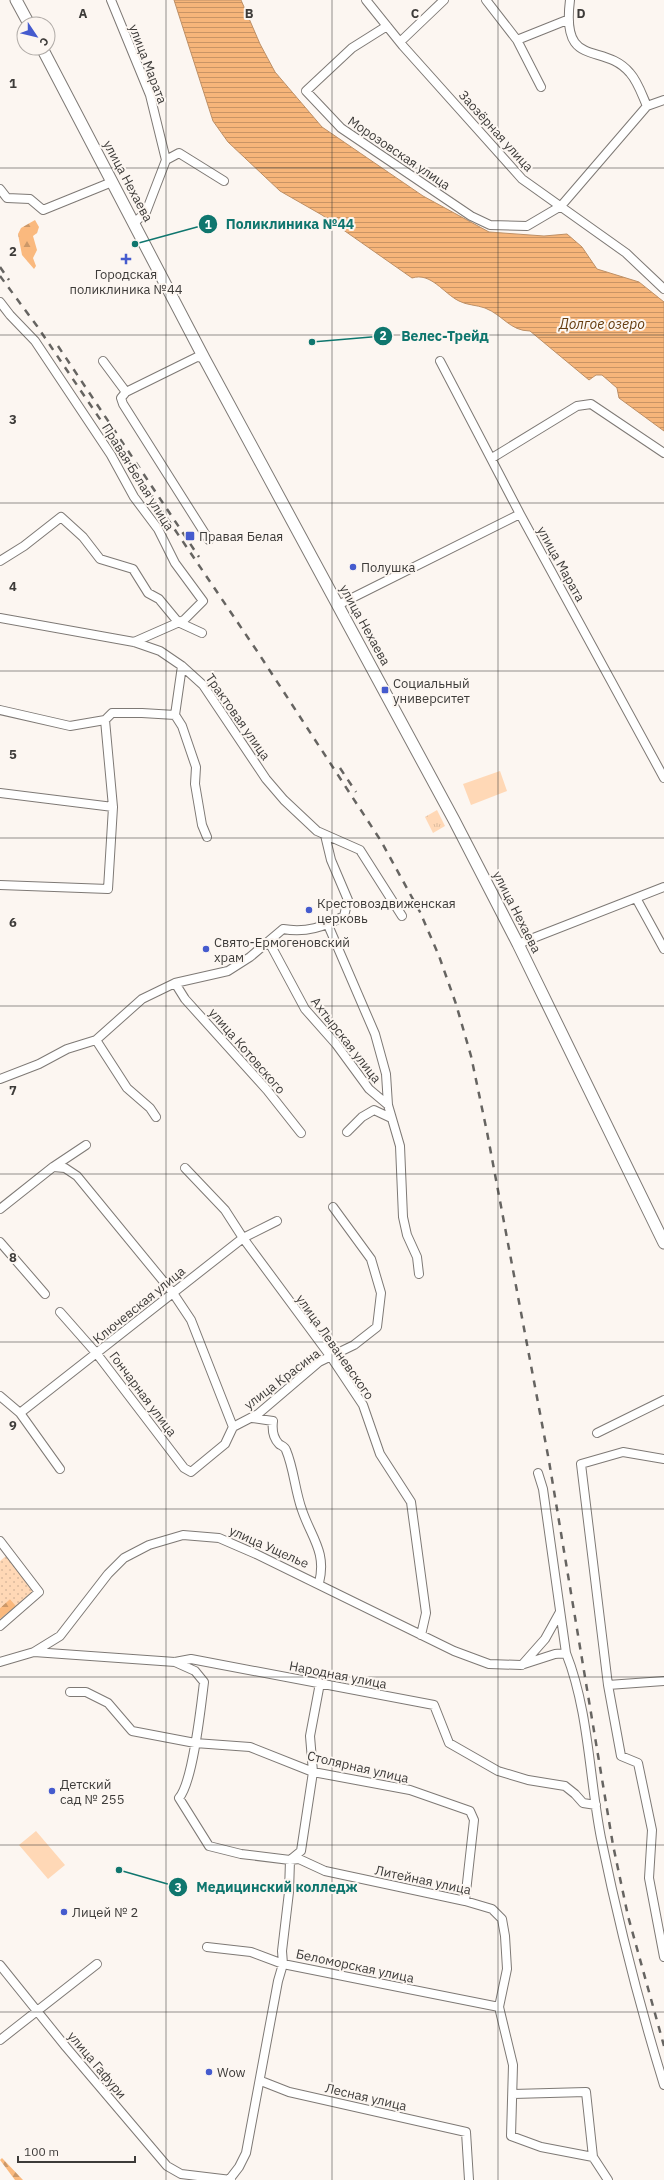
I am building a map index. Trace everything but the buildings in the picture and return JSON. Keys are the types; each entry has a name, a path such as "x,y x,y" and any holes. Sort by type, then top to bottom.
{"street":[{"path":"16,0 25,16"},
{"name":"улица Марата","path":"111,0 150,95 166,160"},
{"name":"Заозёрная улица","path":"366,0 400,42 522,179 626,253 664,288"},
{"path":"400,42 444,0"},
{"path":"486,0 517,40 541,87"},
{"path":"570,0 567,20 575,42 581,49 613,61 630,72 647,106"},
{"path":"517,40 567,20"},
{"name":"Морозовская улица","path":"387,26 352,48 306,91 341,128 471,216 490,224 527,226 561,206"},
{"name":"улица Нехаева","path":"46,56 204,358 454,820 518,944 664,1243"},
{"path":"561,206 647,106 664,100"},
{"path":"134,223 146,212 166,160 179,153 224,181"},
{"path":"0,189 7,198 30,199 43,210 112,182"},
{"name":"Правая Белая улица","path":"0,302 10,315 35,341 111,456 134,497 158,529 175,562 203,601 184,620 134,642"},
{"path":"204,358 197,357 126,392 121,398 122,404 209,540"},
{"path":"104,361 126,392"},
{"name":"улица Марата","path":"440,361 520,514 664,778"},
{"path":"492,458 577,406 591,404 664,454"},
{"path":"338,605 520,514"},
{"path":"0,561 24,546 61,517 83,537 100,559 133,569 148,593 159,599 178,622 202,633"},
{"name":"Трактовая улица","path":"0,618 134,642 160,651 182,666 203,685 266,779 284,800 317,831 360,850 402,916"},
{"path":"182,666 175,715 182,726 196,767 195,784 202,825 206,837"},
{"path":"0,710 70,726 105,720 112,714 175,715"},
{"path":"0,885 108,889 113,807 105,720"},
{"path":"0,794 113,807"},
{"path":"0,1078 39,1064 67,1049 96,1040 142,999 175,983 228,971 250,957 283,929 298,932 328,925 344,916 348,900 331,860 325,835"},
{"path":"518,944 664,887"},
{"path":"636,898 664,949"},
{"name":"Ахтырская улица","path":"328,925 375,1034 386,1074 388,1105 400,1146 403,1217 407,1235 417,1257 419,1274"},
{"name":"Ахтырская улица","path":"269,942 305,1009 336,1044 368,1089 388,1105"},
{"name":"улица Котовского","path":"175,983 185,999 267,1090 301,1133"},
{"path":"96,1040 127,1088 150,1108 156,1117"},
{"path":"347,1132 362,1117 374,1110 392,1118"},
{"path":"0,1209 53,1167 86,1145"},
{"path":"53,1167 65,1168 78,1176 173,1293 191,1320 234,1427"},
{"name":"улица Леваневского","path":"184,1168 215,1197 243,1238 331,1357 363,1405 380,1454 411,1502 426,1613 421,1635"},
{"name":"улица Красина","path":"234,1427 258,1414 319,1362 354,1345 377,1327 381,1293 371,1259 333,1207"},
{"name":"Ключевская улица","path":"20,1413 243,1238 277,1221"},
{"path":"0,1242 45,1294"},
{"name":"Гончарная улица","path":"60,1312 97,1354 184,1468 191,1472 225,1444 234,1427"},
{"path":"0,1396 20,1413 60,1468"},
{"path":"597,1433 664,1400"},
{"path":"252,1418 273,1421 275,1437 278,1443 285,1448 294,1474 302,1509 322,1556 322,1573 319,1583"},
{"path":"664,1459 623,1452 582,1464 608,1685 621,1756 638,1763 652,1830 649,1878 664,1958"},
{"path":"538,1473 543,1489 566,1653 573,1673 581,1708 601,1838 649,2038 664,2085"},
{"name":"улица Ущелье","path":"0,1662 34,1652 60,1636 108,1574 124,1558 149,1545 183,1536 219,1538 319,1583 454,1651 489,1664 521,1665 555,1654 566,1653"},
{"path":"0,1541 39,1592 0,1626"},
{"path":"521,1665 545,1639 560,1612"},
{"name":"Народная улица","path":"34,1652 175,1662 191,1659 434,1705 449,1743 456,1746 475,1760 498,1771 528,1780 565,1786 583,1803 596,1805"},
{"path":"175,1662 195,1672 204,1682 195,1743"},
{"path":"608,1685 664,1681"},
{"path":"229,2180 239,2167 246,2153 258,2089 261,2081 278,1981 283,1964 282,1951 289,1892 290,1860 301,1850 313,1772 310,1736 320,1683"},
{"name":"Столярная улица","path":"70,1692 86,1692 108,1703 132,1731 195,1743 250,1747 313,1772 410,1790 470,1811 474,1820 465,1901"},
{"name":"Литейная улица","path":"195,1743 185,1791 179,1798 209,1846 241,1854 290,1860 299,1859 325,1871 465,1901 492,1909 502,1919 505,1936 506,1969 499,2007"},
{"name":"Беломорская улица","path":"207,1947 251,1952 283,1964 499,2007"},
{"path":"0,2040 38,2012 97,1964"},
{"name":"улица Гафури","path":"0,1965 167,2166 181,2174 229,2180"},
{"path":"499,2007 513,2066 511,2136 541,2147 593,2157"},
{"name":"Лесная улица","path":"261,2081 289,2092 466,2132 469,2180"},
{"path":"513,2094 586,2092 593,2157 608,2180"}],"green space":[{"path":"35,220 39,227 37,233 33,236 37,250 33,258 36,266 34,269 22,255 18,234 21,228"},
{"path":"500,771 507,791 471,805 463,784"},
{"path":"437,810 445,826 433,833 425,817"},
{"path":"6,1556 34,1590 16,1606 10,1599 0,1608 0,1561"},
{"path":"10,1599 16,1606 0,1619 0,1608"},
{"path":"36,1831 65,1865 48,1879 19,1845"},
{"path":"2,2158 23,2180 15,2180 0,2160"}],"water":[{"name":"Долгое озеро","path":"174,0 241,0 260,44 275,72 322,127 423,196 489,232 544,236 567,234 582,247 597,269 639,282 664,302 664,431 619,398 617,388 602,375 596,375 589,380 530,331 512,326 485,308 459,301 437,284 425,278 412,278 322,215 280,191 228,142 213,121"}],"railway":[{"path":"0,267 9,280"},
{"path":"0,276 37,326 259,654 381,841 420,912 439,956 456,1004 471,1056 487,1132 549,1461 613,1845 628,1916 664,2046"},
{"path":"58,346 199,557"},
{"path":"340,768 356,792"}],"place":[{"name":"Поликлиника №44","path":"135,244"},
{"name":"Городская поликлиника №44","path":"126,259"},
{"name":"Велес-Трейд","path":"312,342"},
{"name":"Правая Белая","path":"190,536"},
{"name":"Полушка","path":"353,567"},
{"name":"Социальный университет","path":"385,690"},
{"name":"Крестовоздвиженская церковь","path":"309,910"},
{"name":"Свято-Ермогеновский храм","path":"206,949"},
{"name":"Детский сад № 255","path":"52,1791"},
{"name":"Медицинский колледж","path":"119,1870"},
{"name":"Лицей № 2","path":"64,1912"},
{"name":"Wow","path":"209,2072"}]}
